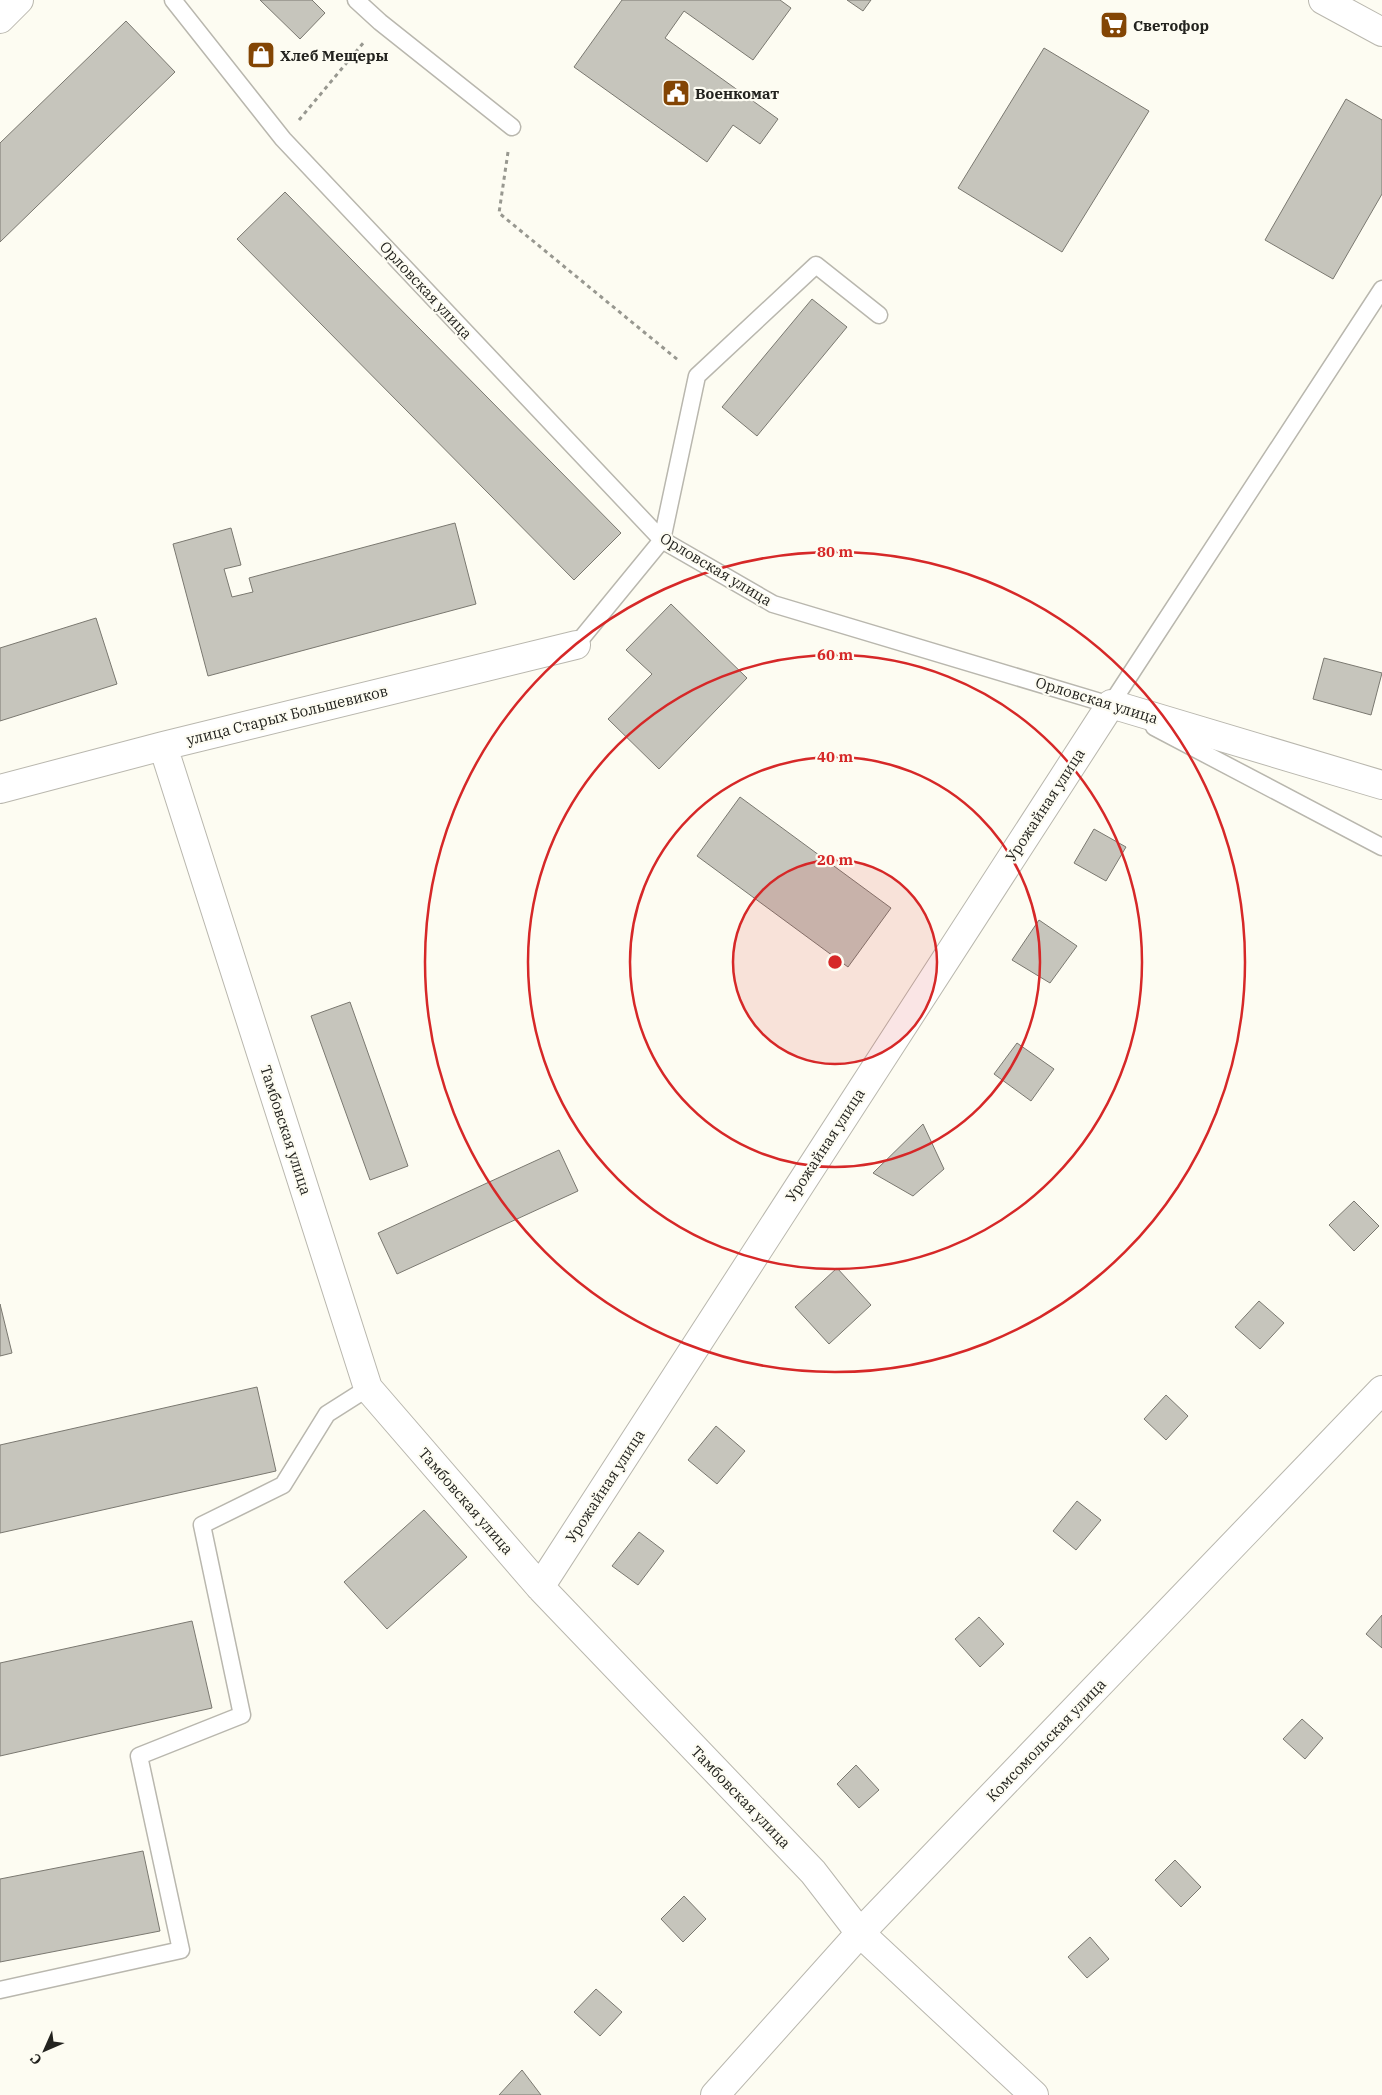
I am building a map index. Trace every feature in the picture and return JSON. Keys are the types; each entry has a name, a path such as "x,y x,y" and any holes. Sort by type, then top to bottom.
{"street":[{"path":"0,19 19,0"},
{"path":"1323,0 1382,32"},
{"name":"улица Старых Большевиков","path":"0,789 162,746 576,645"},
{"name":"Орловская улица","path":"1111,704 1382,785"},
{"name":"Урожайная улица","path":"540,1587 1111,704"},
{"name":"Тамбовская улица","path":"162,746 368,1388 540,1587 813,1872 860,1933 1034,2095"},
{"name":"Комсомольская улица","path":"715,2095 860,1933 1382,1390"}],"lane":[{"name":"Орловская улица","path":"174,0 283,139 662,540 772,604 1111,704"},
{"path":"356,0 380,22 512,127"},
{"path":"576,645 662,540 697,376 816,265 879,315"},
{"path":"1382,289 1111,704 1382,848"},
{"path":"0,1990 181,1950 140,1756 242,1715 202,1525 284,1485 327,1414 368,1388"}],"path":[{"path":"283,139 380,22"},
{"path":"512,127 499,213 697,376"}],"building":[{"path":"260,0 312,0 325,13 300,39"},
{"name":"Военкомат","path":"622,0 780,0 791,8 753,60 684,11 665,38 778,119 760,144 733,125 707,162 574,67"},
{"path":"847,0 871,0 863,11"},
{"path":"126,21 175,72 0,242 0,143"},
{"path":"1044,48 1149,111 1062,252 958,188"},
{"path":"1346,99 1382,120 1382,194 1333,279 1265,240"},
{"path":"285,192 621,533 574,580 237,239"},
{"path":"812,299 847,327 757,436 722,407"},
{"path":"455,523 476,604 208,676 173,544 231,528 241,565 224,569 232,597 253,592 249,578"},
{"path":"671,604 747,678 659,769 608,719 652,674 626,650"},
{"path":"96,618 117,684 0,721 0,648"},
{"path":"1324,658 1382,673 1371,715 1313,699"},
{"path":"740,797 891,908 848,967 697,856"},
{"path":"1094,829 1126,847 1106,881 1074,863"},
{"path":"1039,920 1077,946 1050,983 1012,960"},
{"path":"350,1002 408,1166 370,1180 311,1016"},
{"path":"1017,1043 1054,1069 1031,1101 994,1074"},
{"path":"923,1124 944,1169 913,1196 873,1173"},
{"path":"559,1150 578,1191 397,1274 378,1233"},
{"path":"1354,1201 1379,1226 1354,1251 1329,1225"},
{"path":"837,1268 871,1305 829,1344 795,1307"},
{"path":"1259,1301 1284,1323 1260,1349 1235,1327"},
{"path":"0,1304 12,1353 0,1356"},
{"path":"257,1387 276,1471 0,1533 0,1445"},
{"path":"1166,1395 1188,1416 1166,1440 1144,1419"},
{"path":"716,1426 745,1451 717,1484 688,1460"},
{"path":"1077,1501 1101,1520 1076,1550 1053,1531"},
{"path":"424,1510 467,1557 387,1629 344,1582"},
{"path":"639,1532 664,1551 638,1585 612,1566"},
{"path":"1382,1615 1382,1648 1366,1634"},
{"path":"979,1617 1004,1644 980,1667 955,1639"},
{"path":"192,1621 212,1708 0,1756 0,1663"},
{"path":"1302,1719 1323,1738 1305,1759 1283,1739"},
{"path":"856,1765 879,1790 859,1808 837,1784"},
{"path":"143,1851 160,1931 0,1962 0,1879"},
{"path":"1175,1860 1201,1887 1181,1907 1155,1880"},
{"path":"684,1896 706,1919 683,1942 661,1919"},
{"path":"1090,1937 1109,1959 1087,1978 1068,1957"},
{"path":"596,1989 622,2012 600,2036 574,2012"},
{"path":"522,2070 541,2095 499,2095"}],"place":[{"name":"Светофор","path":"1114,25"},
{"name":"Хлеб Мещеры","path":"261,55"},
{"name":"Военкомат","path":"676,93"}]}
